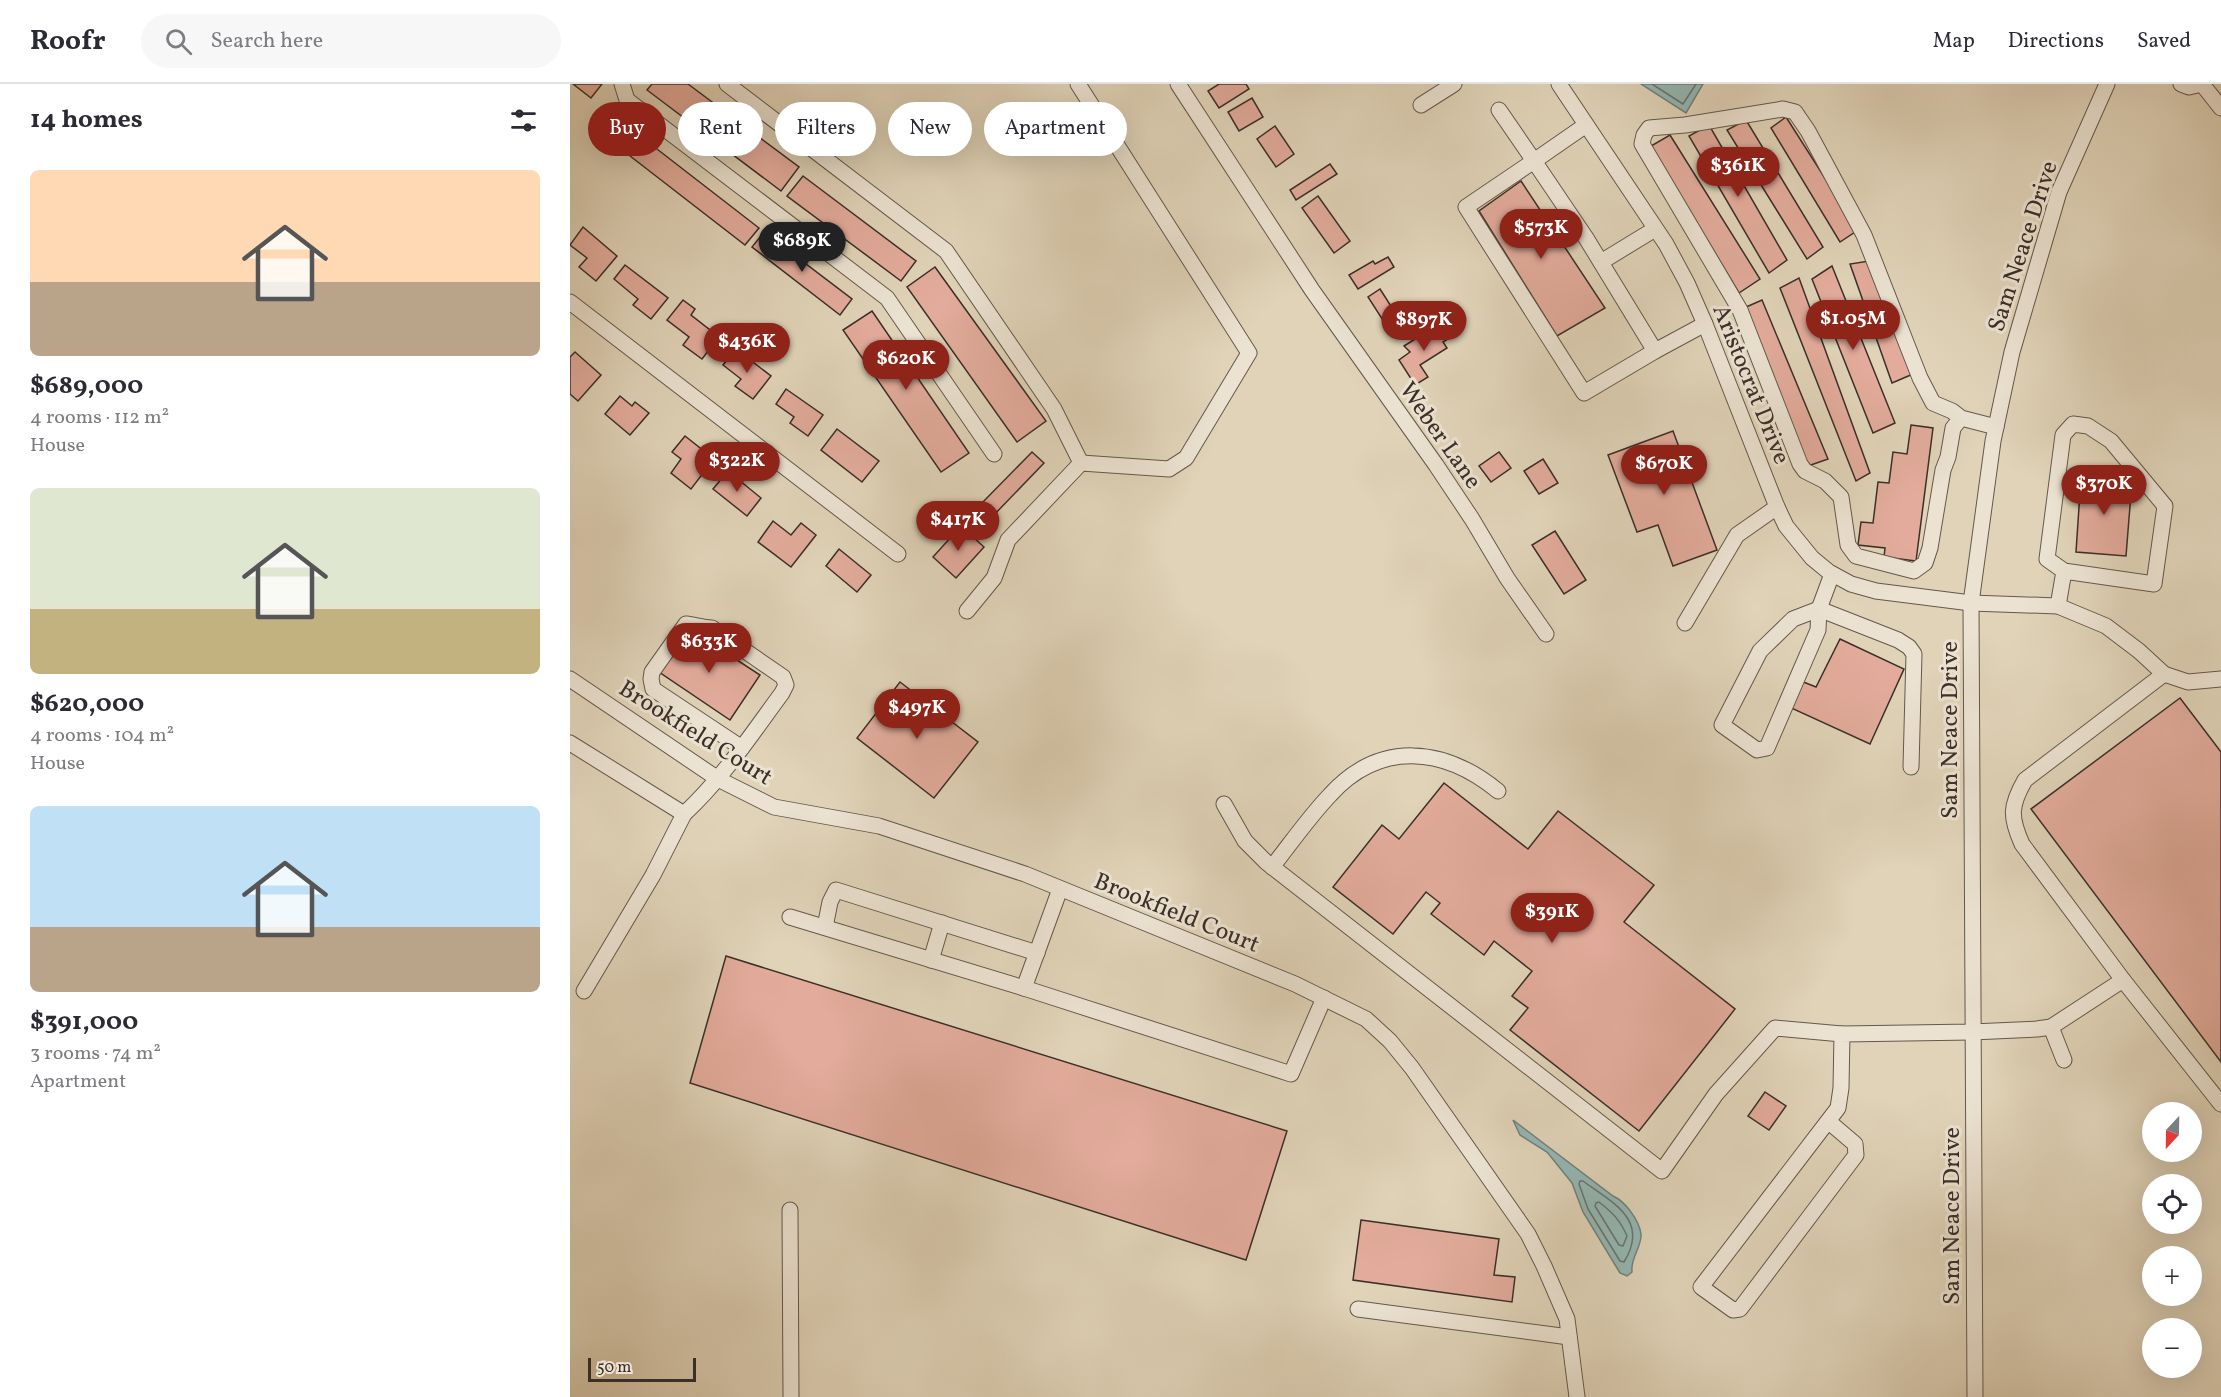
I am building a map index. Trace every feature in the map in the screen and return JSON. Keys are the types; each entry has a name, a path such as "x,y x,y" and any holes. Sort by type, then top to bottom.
{"street":[{"path":"622,84 627,100 887,298 994,454"},
{"path":"727,84 946,251 1054,409 1081,463"},
{"path":"1078,84 1250,353 1186,458 1169,469 1081,463"},
{"name":"Weber Lane","path":"1178,84 1312,290 1436,465 1507,578 1546,634"},
{"path":"1421,105 1454,84"},
{"name":"Aristocrat Drive","path":"1559,84 1656,229 1687,283 1706,324 1777,507 1786,526 1812,558 1832,574 1851,584 1876,591 1971,603 2058,606"},
{"name":"Sam Neace Drive","path":"1975,1397 1971,603 1996,427 2012,352 2059,192 2107,84"},
{"path":"2181,84 2189,87 2202,84 2218,99"},
{"path":"1961,418 1953,428 1948,457 1942,470 1930,548 1925,563 1914,571 1856,556 1848,545 1841,497 1826,481 1805,471 1800,464 1740,310 1642,144 1649,128 1686,125 1784,108 1795,112 1808,131 1864,235 1920,378 1933,404 1952,411 1961,418 1996,427"},
{"path":"1499,110 1601,262 1655,351"},
{"path":"1586,125 1466,207 1584,393 1706,324"},
{"path":"1601,262 1656,229"},
{"path":"570,302 898,554"},
{"path":"2073,424 2088,426 2111,441 2165,506 2154,584 2064,571 2047,559 2063,435 2073,424"},
{"path":"967,611 994,578 1008,540 1081,463"},
{"path":"1685,623 1737,535 1777,507"},
{"path":"2064,571 2058,606 2106,626 2164,674 2188,682 2221,679"},
{"path":"1832,574 1819,609 1818,630 1767,748 1757,750 1722,725 1760,651 1793,619 1819,609 1898,640 1909,647 1914,654 1911,767"},
{"path":"584,991 653,874 684,814 718,779 742,748 782,693 786,685 783,677 712,628 686,624 652,672 653,689 742,748"},
{"path":"2164,674 2025,780 2012,810 2014,827 2022,844 2123,980 2221,1104"},
{"name":"Brookfield Court","path":"570,679 718,779 774,807 879,826 1025,874 1295,984 1366,1019 1390,1041 1412,1068 1528,1234 1567,1319 1577,1397"},
{"path":"570,743 684,814"},
{"path":"1272,867 1330,794 1354,774 1378,760 1400,756 1426,756 1469,770 1498,791"},
{"path":"1224,804 1245,841 1272,867 1662,1171 1716,1095 1775,1028 1842,1034 2037,1029 2051,1027 2123,980"},
{"path":"1024,988 1060,889"},
{"path":"825,927 830,902 836,890 1036,953"},
{"path":"790,917 1024,988 1291,1074 1324,998"},
{"path":"931,960 942,922"},
{"path":"2051,1027 2064,1060"},
{"path":"1828,1121 1855,1144 1856,1155 1740,1309 1733,1310 1701,1287 1828,1121 1838,1108 1841,1088 1842,1034"},
{"path":"789,1210 791,1397"},
{"path":"1358,1310 1569,1337"}],"water":[{"path":"1641,84 1703,84 1686,113"},
{"path":"1513,1120 1618,1198 1631,1212 1640,1229 1641,1239 1632,1272 1627,1276 1620,1273 1583,1212 1572,1183 1547,1152 1520,1135"}],"building":[{"path":"573,84 602,84 591,98"},
{"path":"652,84 688,84 712,102 678,102 678,113 666,102 647,90"},
{"path":"1219,84 1246,84 1249,89 1219,108 1208,91"},
{"path":"1252,98 1263,117 1239,131 1228,112"},
{"path":"1786,117 1858,230 1840,242 1771,128"},
{"path":"1746,120 1823,247 1807,259 1727,130"},
{"path":"1709,125 1787,260 1769,273 1689,136"},
{"path":"1275,126 1294,154 1276,167 1257,139"},
{"path":"1670,135 1760,279 1739,293 1651,146"},
{"path":"763,140 775,149 775,156 784,156 799,167 781,191 735,156 763,156"},
{"path":"630,156 666,156 759,228 745,245"},
{"path":"1330,164 1337,174 1296,200 1290,190"},
{"path":"803,176 916,261 901,281 787,196"},
{"path":"1521,181 1605,308 1557,336 1479,211"},
{"path":"1318,196 1350,241 1334,253 1302,208"},
{"path":"583,227 617,256 596,281 579,267 587,258 570,245"},
{"path":"764,232 852,299 840,315 752,247"},
{"path":"1388,257 1394,267 1358,289 1349,275 1373,261 1375,264"},
{"path":"1869,261 1913,374 1892,383 1850,264"},
{"path":"625,265 668,298 651,319 633,305 638,299 614,279"},
{"path":"1832,266 1895,423 1873,433 1812,279"},
{"path":"935,267 1046,421 1017,442 907,287"},
{"path":"1799,278 1870,473 1856,481 1780,288"},
{"path":"1380,289 1398,317 1386,325 1368,297"},
{"path":"683,300 695,309 691,315 719,337 702,359 683,345 689,337 667,320"},
{"path":"1762,300 1828,459 1808,466 1744,308"},
{"path":"872,311 969,453 941,472 843,330"},
{"path":"1442,322 1451,337 1443,342 1447,348 1420,365 1428,377 1415,385 1399,360 1410,352 1404,346"},
{"path":"736,349 771,376 753,399 735,386 741,379 723,365"},
{"path":"575,352 601,375 578,401 570,394 570,357"},
{"path":"786,389 823,415 808,436 790,423 794,417 776,404"},
{"path":"620,396 632,406 635,402 649,413 630,435 605,414"},
{"path":"1911,425 1933,428 1916,561 1884,557 1885,548 1858,545 1861,522 1873,523 1878,482 1889,483 1893,452 1907,454"},
{"path":"837,429 879,461 862,482 821,450"},
{"path":"1673,431 1717,550 1673,566 1658,525 1637,532 1608,455"},
{"path":"685,436 714,459 691,489 671,473 681,459 672,452"},
{"path":"1032,452 1044,463 992,517 980,505"},
{"path":"1499,452 1511,468 1491,482 1479,466"},
{"path":"1543,459 1558,483 1539,494 1524,471"},
{"path":"728,471 761,498 747,516 713,489"},
{"path":"2081,477 2132,481 2126,556 2076,552"},
{"path":"773,521 791,535 801,523 816,535 791,567 758,542"},
{"path":"961,526 984,547 956,578 933,557"},
{"path":"1555,531 1586,580 1564,594 1532,545"},
{"path":"839,549 871,575 857,592 826,566"},
{"path":"688,628 760,675 730,720 659,672"},
{"path":"1840,639 1904,669 1870,744 1789,707 1801,681 1816,687"},
{"path":"900,682 978,742 934,798 857,738"},
{"path":"2180,698 2221,752 2221,1062 2031,809"},
{"path":"1444,783 1528,849 1558,811 1654,885 1624,922 1735,1009 1639,1131 1510,1030 1528,1008 1512,996 1532,971 1494,941 1484,955 1431,914 1440,903 1426,892 1393,934 1333,887 1382,825 1399,839"},
{"path":"726,956 1287,1131 1246,1260 690,1083"},
{"path":"1765,1092 1786,1106 1769,1130 1748,1116"},
{"path":"1361,1220 1499,1239 1494,1275 1515,1277 1512,1302 1353,1280"}]}
